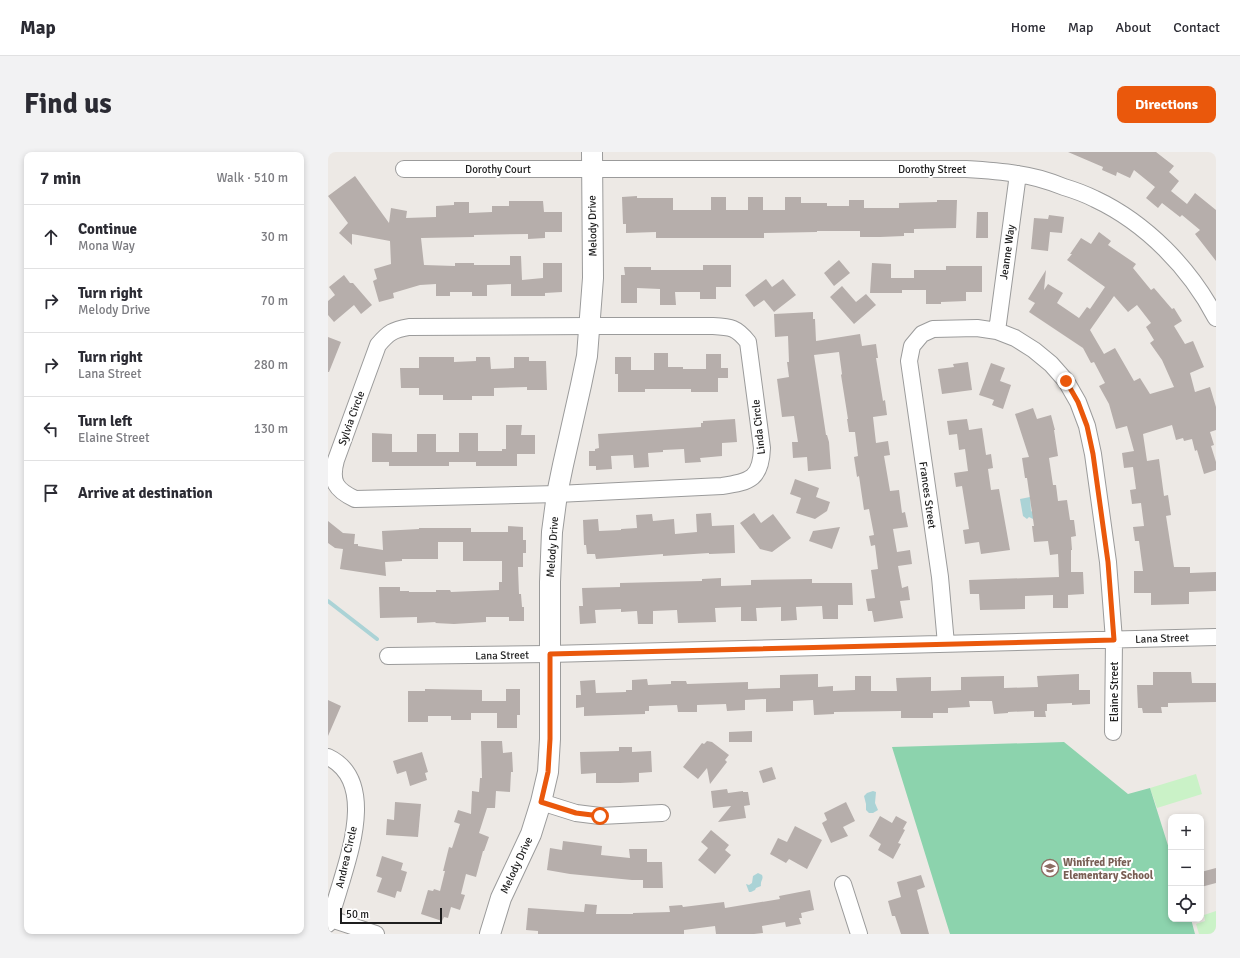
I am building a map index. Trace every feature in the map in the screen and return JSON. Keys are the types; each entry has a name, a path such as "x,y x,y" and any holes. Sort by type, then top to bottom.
{"street":[{"name":"Dorothy Court","path":"404,169 591,161"},
{"name":"Dorothy Street","path":"591,161 966,169 1018,174 1046,180 1094,198 1139,226 1163,247 1186,272 1209,305 1216,318"},
{"name":"Melody Drive","path":"490,934 501,898 531,834 548,772 550,739 550,582 552,532 557,494 581,385 590,326 593,278 591,161"},
{"name":"Jeanne Way","path":"997,331 1018,174"},
{"name":"Sylvia Circle","path":"557,494 356,499 343,493 335,483 332,471 378,345 387,335 397,329 409,327 590,326"},
{"name":"Linda Circle","path":"557,494 730,485 749,480 758,472 762,461 762,448 748,342 740,332 728,327 720,326 590,326"},
{"name":"Elaine Street","path":"912,346 922,334 933,329 977,328 997,331 1015,338 1051,364 1066,381 1078,402 1087,426 1093,454 1108,562 1114,640 1113,732"},
{"name":"Frances Street","path":"912,346 909,361 911,381 940,577 946,644"},
{"name":"Lana Street","path":"388,656 550,654 1216,637"},
{"name":"Andrea Circle","path":"328,757 343,767 351,780 355,794 356,812 354,833 349,857 329,920"},
{"path":"541,802 576,813 600,816 662,813"},
{"path":"843,884 858,934"},
{"path":"329,920 376,934"}],"green space":[{"name":"Winifred Pifer Elementary School","path":"1064,742 1128,794 1150,788 1168,845 1168,922 1192,922 1195,934 950,934 892,747"},
{"path":"1196,774 1202,794 1157,808 1150,788"},
{"path":"1216,911 1216,934 1199,934 1196,924 1205,921 1204,915"}],"water":[{"path":"1030,497 1031,511 1037,515 1033,519 1029,517 1027,519 1023,516 1020,499"},
{"path":"873,791 876,792 875,803 878,810 873,813 869,813 866,810 864,796"},
{"path":"758,873 762,875 761,886 749,892 746,884 749,885 752,883 753,876"}],"building":[{"path":"1068,152 1156,152 1174,166 1169,172 1179,181 1171,191 1187,204 1195,193 1216,210 1216,261 1195,234 1200,230 1182,215 1180,217 1162,203 1158,208 1146,198 1155,187 1134,170 1130,178 1117,172 1116,176 1102,170 1103,167"},
{"path":"355,176 389,223 391,208 407,211 406,218 436,217 436,206 454,205 454,202 469,202 469,213 492,212 492,206 509,206 509,201 543,201 544,212 562,212 562,232 545,232 545,238 528,239 528,234 421,238 424,265 455,266 455,263 474,263 474,265 510,265 510,256 521,256 522,280 543,278 543,263 562,263 562,292 545,293 545,296 511,296 511,284 487,285 487,296 472,296 472,292 450,292 450,296 436,296 436,284 420,285 393,293 394,298 379,302 373,281 377,279 374,269 391,264 390,241 352,234 352,245 339,233 348,223 328,196"},
{"path":"637,196 637,198 673,198 673,210 711,210 711,197 726,197 726,210 748,210 748,197 763,197 763,210 785,210 785,197 801,197 801,203 827,203 827,206 849,206 849,200 864,200 864,208 899,208 899,203 957,200 956,228 914,229 914,233 904,233 904,236 880,237 860,237 860,231 817,231 764,233 764,238 656,238 656,232 626,233 626,224 623,224 622,197"},
{"path":"977,212 988,212 988,238 976,238"},
{"path":"1049,215 1064,217 1062,233 1050,232 1048,251 1031,249 1034,218 1048,219"},
{"path":"1099,232 1111,241 1108,245 1136,264 1133,268 1151,290 1154,288 1172,309 1174,308 1182,321 1174,326 1185,344 1193,341 1204,367 1190,373 1195,392 1210,387 1216,407 1216,430 1210,432 1214,445 1211,446 1216,462 1216,470 1204,474 1192,439 1184,441 1183,438 1176,440 1172,425 1143,434 1147,461 1159,459 1164,496 1168,495 1171,515 1166,516 1174,567 1190,567 1190,573 1216,572 1216,591 1189,592 1189,604 1151,605 1151,593 1134,593 1134,571 1143,571 1139,541 1135,541 1133,527 1144,526 1141,503 1132,504 1130,490 1136,489 1133,467 1124,468 1122,453 1134,451 1127,426 1116,429 1109,404 1099,386 1105,383 1094,362 1091,363 1083,348 1029,312 1035,303 1028,299 1046,270 1044,290 1048,284 1063,293 1057,303 1079,318 1087,307 1090,309 1105,287 1067,260 1081,238 1091,244","holes":["1114,296 1128,312 1137,305 1151,323 1146,327 1154,340 1150,343 1162,360 1174,387 1150,394 1140,378 1134,381 1115,348 1104,354 1090,330"]},
{"path":"839,260 850,273 834,286 824,273"},
{"path":"872,263 891,264 891,278 914,278 914,270 946,270 946,266 982,266 982,292 966,292 966,301 941,302 941,304 926,304 926,290 902,290 902,293 870,293"},
{"path":"703,265 731,265 731,287 716,287 716,299 700,299 700,292 675,292 676,305 660,305 660,289 637,288 637,303 621,303 621,275 625,275 624,267 651,267 651,270 703,270"},
{"path":"344,275 372,305 361,314 354,305 334,322 328,315 328,301 335,295 329,287"},
{"path":"766,279 772,287 783,279 796,295 774,312 764,300 754,307 745,295"},
{"path":"842,286 856,302 866,294 876,305 854,324 830,297"},
{"path":"813,312 813,319 815,319 816,341 860,334 862,346 876,344 878,358 876,358 883,401 885,400 887,415 873,417 876,443 888,441 890,455 884,456 890,491 899,490 902,513 905,512 908,527 893,529 897,552 910,550 912,564 898,566 902,588 908,586 910,600 900,601 903,618 874,622 872,611 868,611 866,599 875,598 871,570 878,569 875,545 871,546 869,536 874,535 869,509 864,510 859,476 857,477 854,457 858,456 855,432 849,432 839,352 814,355 826,435 829,442 831,469 808,471 807,457 793,458 792,442 798,442 794,416 782,417 777,379 789,377 787,362 789,362 788,336 775,337 774,314"},
{"path":"328,337 341,342 329,372 328,372"},
{"path":"654,353 668,353 668,367 683,367 683,369 706,369 706,354 721,354 721,368 728,368 728,378 718,378 718,392 691,392 691,389 645,389 645,392 618,392 618,374 615,374 615,357 631,357 631,370 654,370"},
{"path":"419,357 454,357 454,362 476,361 476,357 490,357 491,369 514,368 514,357 529,357 529,361 546,361 547,390 527,390 527,387 494,388 494,396 472,396 472,400 443,400 443,395 419,395 419,388 401,388 400,368 419,368"},
{"path":"968,362 972,390 942,394 938,369 954,367 953,364"},
{"path":"991,363 1005,368 1000,381 1011,385 1003,409 992,405 994,400 979,395"},
{"path":"1033,408 1037,419 1051,415 1055,430 1058,456 1049,458 1053,485 1056,485 1058,501 1067,500 1070,520 1074,520 1076,536 1071,537 1071,572 1083,572 1084,594 1068,595 1068,608 1053,608 1053,595 1025,596 1025,609 980,610 979,594 970,594 969,580 1059,577 1058,554 1050,555 1048,541 1034,542 1032,526 1034,526 1027,478 1025,478 1022,458 1029,457 1015,414"},
{"path":"735,419 737,442 722,443 722,456 700,458 701,462 685,463 684,449 663,450 663,452 648,453 649,467 634,468 633,455 611,456 612,469 596,470 596,466 589,466 589,451 595,451 595,449 599,448 598,434 701,427 701,423 703,423 703,421"},
{"path":"967,419 969,430 982,428 986,455 991,454 993,468 988,469 991,490 999,489 1010,550 981,554 979,542 965,544 963,530 969,529 962,486 956,487 954,473 968,471 965,449 959,450 957,434 949,435 947,421"},
{"path":"506,425 522,425 521,435 535,435 535,454 517,454 517,466 476,466 476,462 449,462 449,466 389,466 389,462 372,462 372,433 392,434 392,452 417,452 417,434 436,434 436,452 459,452 459,433 478,433 478,451 502,451 502,449 506,449"},
{"path":"795,479 819,488 816,497 830,502 827,511 815,519 796,513 801,498 790,494"},
{"path":"711,513 712,526 734,525 735,553 663,556 663,554 596,559 595,554 587,554 586,545 584,545 583,520 598,519 599,531 621,530 637,528 636,515 652,514 653,521 674,519 675,534 697,532 696,514"},
{"path":"754,513 761,523 773,514 791,538 772,552 760,549 740,523"},
{"path":"328,521 343,533 355,534 354,544 383,550 382,531 419,528 471,528 471,532 508,532 508,526 523,527 523,540 526,540 526,553 523,553 523,567 518,567 519,594 521,594 522,607 524,607 524,621 509,621 509,617 486,617 486,622 454,624 435,623 436,622 417,623 417,617 380,618 379,587 400,587 400,591 409,592 436,592 436,590 450,590 451,592 499,590 499,582 502,582 502,561 463,561 463,542 438,542 438,559 402,559 402,561 385,562 386,576 340,569 343,549 335,548 328,543"},
{"path":"840,527 832,549 809,541 813,531"},
{"path":"721,578 721,586 751,585 751,580 812,579 812,583 852,583 853,605 838,605 838,619 823,619 822,606 796,607 797,620 781,621 781,607 756,608 757,621 741,621 741,607 715,608 716,622 678,623 677,610 653,611 653,624 638,624 637,611 621,612 621,609 595,610 596,623 580,624 579,606 583,606 582,588 620,587 620,583 702,581 702,579"},
{"path":"1153,672 1191,672 1192,683 1216,683 1216,702 1168,703 1168,707 1161,707 1162,713 1143,713 1142,708 1138,708 1137,685 1153,685"},
{"path":"818,674 818,687 833,686 833,691 855,690 855,676 871,676 871,691 897,691 896,678 931,677 931,691 961,690 961,677 1004,676 1004,688 1038,687 1037,676 1079,674 1079,690 1090,690 1090,704 1047,704 1047,711 1045,711 1046,717 1034,717 1034,711 994,714 992,701 969,701 970,707 948,708 948,713 933,713 933,718 901,718 901,711 834,712 834,714 814,715 813,700 793,701 793,711 766,712 766,699 745,700 745,710 727,711 726,704 697,705 697,712 678,712 677,705 649,706 649,711 645,711 645,714 584,716 584,707 576,708 576,695 581,695 580,681 595,680 596,693 626,692 626,690 632,690 632,680 647,679 648,685 671,684 671,681 686,681 687,684 748,682 748,689 780,688 780,675"},
{"path":"425,689 482,690 482,701 506,701 506,689 520,689 520,715 517,715 517,728 497,728 497,713 471,713 471,720 451,720 451,716 428,716 428,722 408,722 408,691 425,691"},
{"path":"328,700 341,706 328,736"},
{"path":"752,731 752,742 729,742 729,732"},
{"path":"481,741 502,741 503,753 512,752 513,772 511,772 510,792 496,791 495,808 487,808 479,833 489,837 483,851 476,877 466,874 461,894 465,895 460,910 451,907 448,918 444,917 442,921 421,914 428,890 433,891 434,889 440,891 449,847 452,848 460,824 454,822 458,810 471,814 472,791 479,792 480,778 482,778"},
{"path":"707,741 712,742 729,755 725,760 727,762 710,784 707,768 698,779 683,767 702,743 704,744"},
{"path":"619,747 632,747 632,752 651,751 652,772 639,773 639,782 620,783 596,783 596,773 581,774 580,752 619,751"},
{"path":"422,752 428,772 425,773 427,780 410,786 406,771 397,774 393,761"},
{"path":"772,767 776,779 763,783 759,771"},
{"path":"727,789 728,793 743,791 748,792 750,805 744,806 746,818 718,822 731,806 713,808 711,791"},
{"path":"395,802 421,804 418,837 386,835 387,819 394,820"},
{"path":"846,802 855,821 843,827 848,836 831,843 822,823 827,820 824,813"},
{"path":"880,816 892,823 896,816 907,822 903,829 905,830 898,843 901,844 893,859 878,850 881,844 869,836"},
{"path":"795,826 822,840 807,869 789,859 786,863 770,854 778,838 787,842"},
{"path":"711,830 729,845 725,850 731,855 715,874 698,860 708,848 701,842"},
{"path":"563,841 602,846 601,855 630,858 629,849 647,849 647,862 662,862 663,888 643,888 643,880 570,874 547,870 550,848 562,850"},
{"path":"382,856 403,863 401,870 407,872 401,892 397,891 395,898 377,892 382,878 376,876"},
{"path":"1216,868 1216,883 1204,886 1204,871"},
{"path":"921,875 925,887 917,890 929,934 901,934 895,916 892,916 888,901 901,897 897,882"},
{"path":"810,890 814,910 801,913 802,918 799,918 801,924 786,927 785,922 762,926 763,933 716,934 715,926 684,930 684,934 538,934 538,931 526,930 528,908 584,912 585,904 597,905 596,914 670,912 669,906 682,905 683,907 724,902 725,908 780,899 779,896"}],"waterway":[{"path":"328,601 377,639"}],"place":[{"name":"Winifred Pifer Elementary School","path":"1050,868"}],"route":[{"path":"600,816 576,813 541,802 548,772 550,739 550,654 1114,640 1108,562 1093,454 1087,426 1078,402 1066,381"}]}
